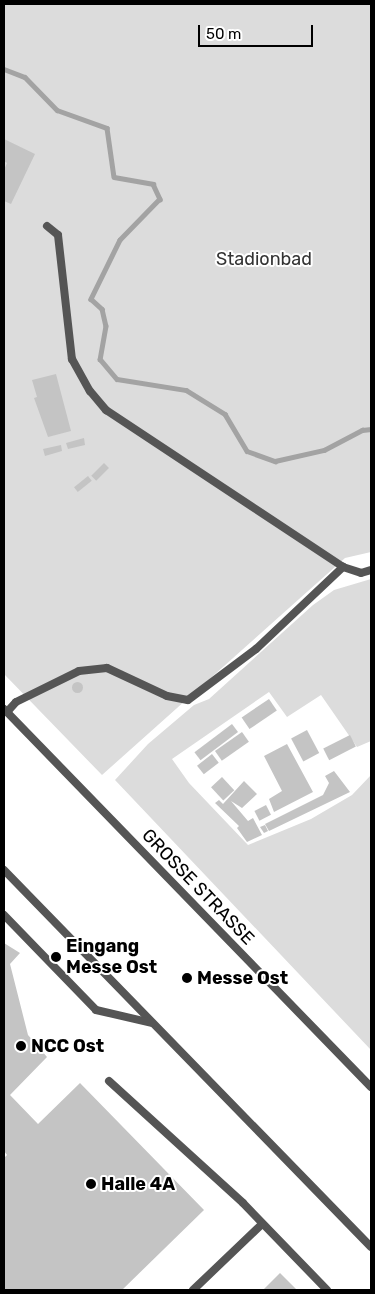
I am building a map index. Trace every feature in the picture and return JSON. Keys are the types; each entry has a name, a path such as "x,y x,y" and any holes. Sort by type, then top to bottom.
{"lane":[{"path":"47,226 58,235 72,359 90,392 106,410 343,567 361,573 371,570"},
{"path":"5,711 16,702 79,671 107,668 167,696 188,700 256,649 343,567"},
{"name":"GROSSE STRASSE","path":"5,711 371,1087"},
{"path":"4,870 371,1247"},
{"path":"4,915 96,1010 152,1023"},
{"path":"109,1081 262,1224 327,1290"},
{"path":"193,1290 262,1224"}],"green space":[{"name":"Stadionbad","path":"4,4 371,4 371,552 345,558 102,775 4,674"},
{"path":"371,579 371,741 357,747 321,695 287,717 269,692 172,759 189,783 248,845 311,819 352,795 371,775 371,1050 115,780 148,744 194,705 209,699 313,605 334,590"}],"building":[{"path":"4,139 35,154 11,204 4,201 4,170 7,163 4,161"},
{"path":"56,374 71,431 48,437 34,398 37,397 32,380"},
{"path":"84,438 85,445 68,449 66,443"},
{"path":"61,445 62,451 45,456 43,449"},
{"path":"104,463 109,468 96,481 91,476"},
{"path":"88,476 92,481 78,492 74,487"},
{"path":"77,681 83,687 77,693 71,687"},
{"path":"269,699 277,711 249,729 242,717"},
{"path":"232,724 238,732 200,760 194,752"},
{"path":"307,730 319,753 303,761 291,738"},
{"path":"242,732 249,742 222,761 215,751"},
{"path":"350,735 356,747 329,760 323,749"},
{"path":"287,744 313,792 274,812 269,799 282,791 264,756"},
{"path":"212,754 219,763 204,774 197,766"},
{"path":"334,771 350,792 269,831 265,824 323,795 329,783 325,776"},
{"path":"222,777 234,790 223,800 211,787"},
{"path":"244,781 257,794 242,808 231,801 248,821 253,818 262,835 247,842 237,828 239,826 215,803 219,800 223,804"},
{"path":"266,805 271,815 259,821 254,811"},
{"path":"265,825 268,831 264,833 260,827"},
{"name":"Halle 4A","path":"4,943 20,953 10,964 28,1035 47,1057 10,1095 38,1124 80,1083 204,1210 122,1290 4,1290 4,1158 7,1155 4,1151"},
{"path":"280,1273 297,1290 263,1290"}],"waterway":[{"path":"4,69 25,77 57,110 107,128 114,177 153,184 160,199 120,240 91,299 102,309 106,326 100,359 117,379 186,390 225,414 247,451 275,461 324,450 362,430 371,429"}],"place":[{"name":"Eingang Messe Ost","path":"56,957"},
{"name":"Messe Ost","path":"187,978"},
{"name":"NCC Ost","path":"21,1046"},
{"name":"Halle 4A","path":"91,1184"}]}
